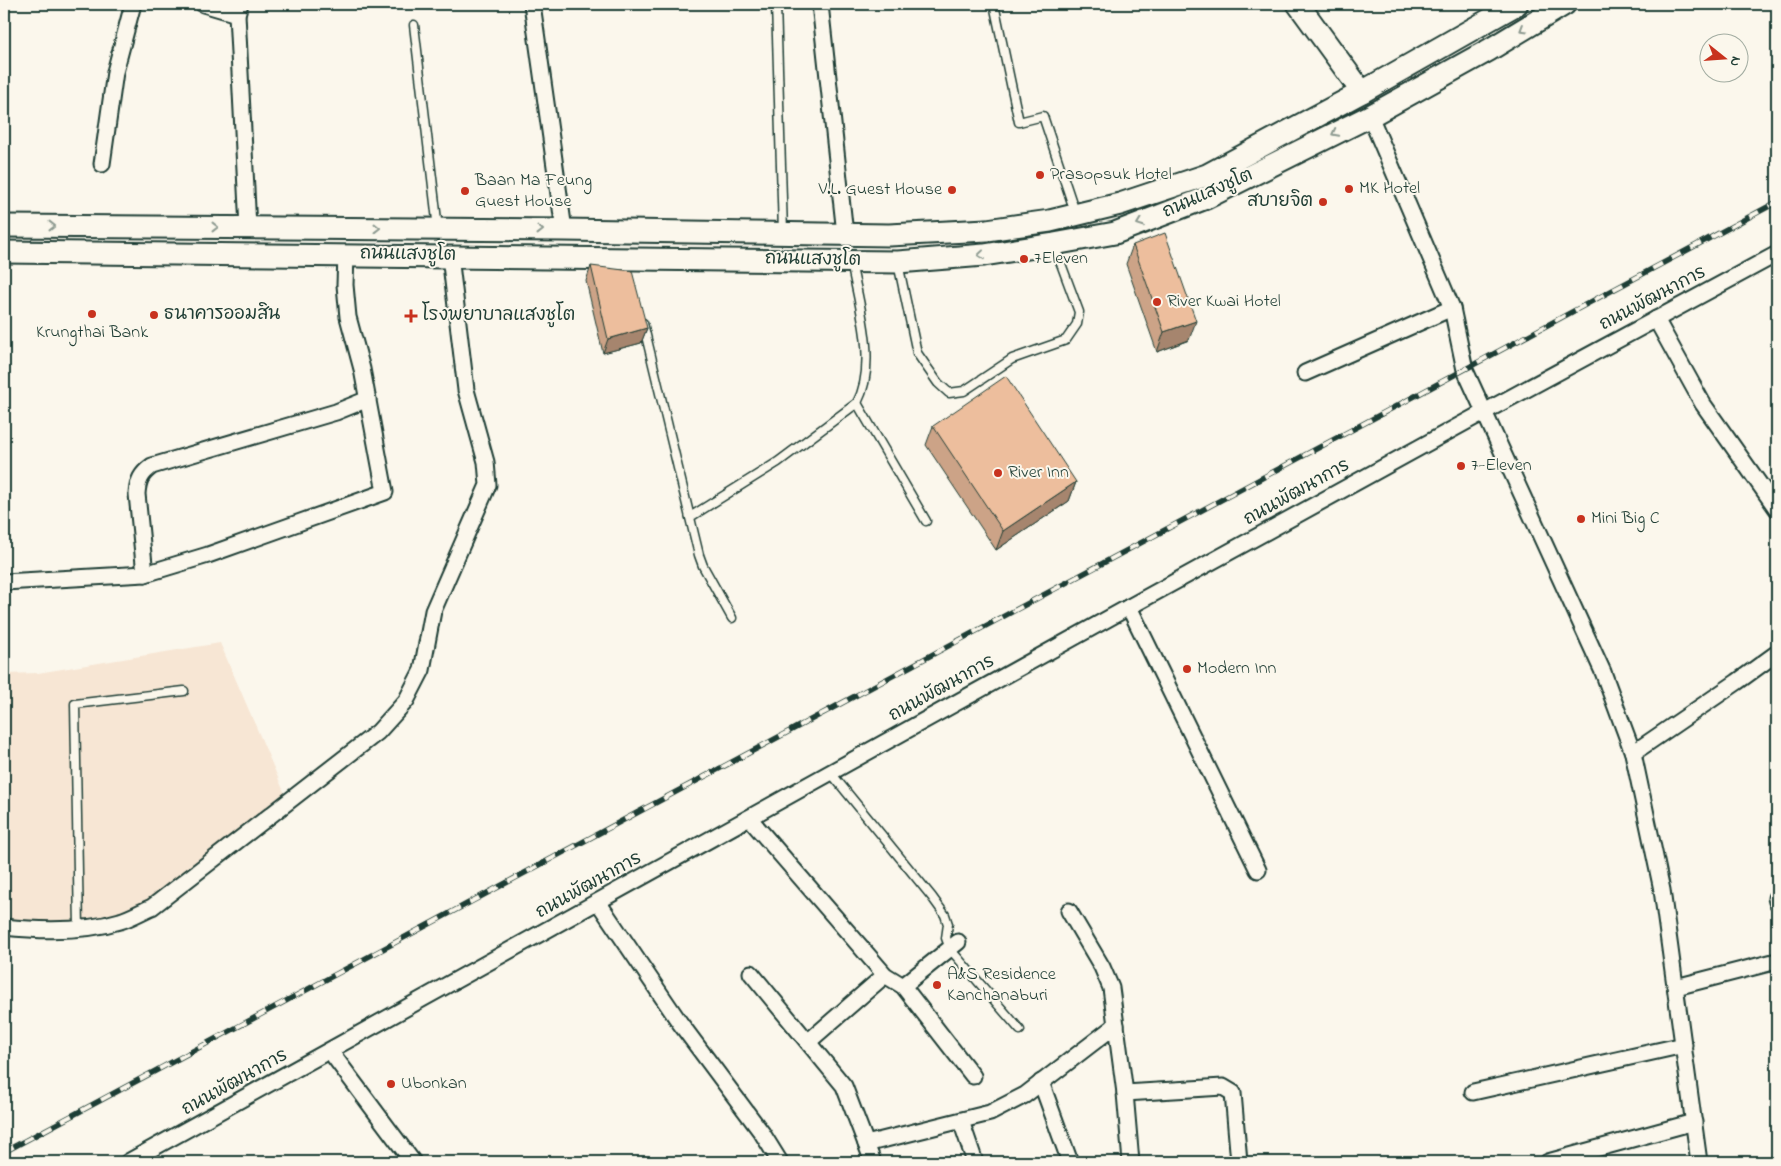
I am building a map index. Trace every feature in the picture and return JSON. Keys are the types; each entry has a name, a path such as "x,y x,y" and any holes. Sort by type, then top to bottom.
{"main road":[{"path":"1298,4 1362,92"},
{"name":"ถนนแสงชูโต","path":"4,226 564,230 889,235 987,230 1050,221 1120,204 1206,175 1362,92 1517,4"},
{"name":"ถนนแสงชูโต","path":"4,252 346,254 628,263 851,260 898,262 984,255 1054,244 1115,233 1206,198 1370,116 1489,50 1565,4"},
{"path":"1050,221 1054,244"}],"street":[{"path":"102,164 115,72 133,4"},
{"path":"203,4 239,9 248,228"},
{"path":"532,4 564,230"},
{"path":"820,4 845,234"},
{"path":"1370,116 1452,308 1465,370 1602,672 1633,753 1662,890 1699,1162"},
{"path":"4,582 144,574 208,555 385,492 362,369 348,317 345,285 346,254"},
{"name":"ถนนพัฒนาการ","path":"128,1162 1129,607 1777,254"},
{"path":"4,927 26,929 79,928 120,921 152,907 378,732 406,701 422,670 434,611 488,485 486,462 466,390 450,256"},
{"path":"1305,373 1452,308"},
{"path":"1656,319 1703,404 1777,509"},
{"path":"144,574 137,494 138,482 143,473 152,466 336,412 368,399"},
{"path":"1129,607 1258,870"},
{"path":"1633,753 1777,653"},
{"path":"749,818 885,975 902,986 973,1076"},
{"path":"598,902 680,1023 762,1133 780,1162"},
{"path":"1069,911 1102,967 1111,988 1125,1093 1131,1162"},
{"path":"902,986 954,946"},
{"path":"1676,986 1777,961"},
{"path":"752,973 844,1086 873,1162"},
{"path":"808,1042 885,975"},
{"path":"866,1144 990,1113 1025,1095 1116,1025"},
{"path":"1473,1092 1684,1045"},
{"path":"330,1051 413,1162"},
{"path":"1041,1082 1070,1162"},
{"path":"1125,1093 1223,1087 1233,1093 1239,1162"},
{"path":"961,1121 975,1162"},
{"path":"1548,1162 1694,1122"}],"lane":[{"path":"776,4 783,233"},
{"path":"994,4 1019,122 1043,116 1076,215"},
{"path":"414,25 438,229"},
{"path":"898,262 917,353 938,383 950,393 958,393 964,392 1012,359 1066,340 1077,324 1080,312 1054,244"},
{"path":"690,516 778,462 857,403 862,395 866,376 866,347 851,260"},
{"path":"641,315 703,566 732,618"},
{"path":"857,403 926,522"},
{"path":"79,928 75,704 184,691"},
{"path":"831,773 932,897 945,915 948,924 946,938 1020,1030"}],"shaded area":[{"path":"220,643 288,801 120,921 4,927 4,674 38,673"}],"building":[{"path":"1165,233 1196,321 1164,332 1133,245"},
{"path":"591,266 632,271 647,328 608,339"},
{"name":"River Inn","path":"1006,376 1076,482 1003,531 933,426"}],"railway":[{"path":"4,1152 1777,202"}],"place":[{"name":"Prasopsuk Hotel","path":"1040,175"},
{"name":"MK Hotel","path":"1349,189"},
{"name":"V.L. Guest House","path":"952,190"},
{"name":"Baan Ma Feung Guest House","path":"465,191"},
{"name":"สบายจิต","path":"1323,202"},
{"name":"7Eleven","path":"1024,259"},
{"name":"River Kwai Hotel","path":"1157,302"},
{"name":"Krungthai Bank","path":"92,314"},
{"name":"ธนาคารออมสิน","path":"154,315"},
{"name":"โรงพยาบาลแสงชูโต","path":"411,316"},
{"name":"7-Eleven","path":"1461,466"},
{"name":"River Inn","path":"998,473"},
{"name":"Mini Big C","path":"1581,519"},
{"name":"Modern Inn","path":"1187,669"},
{"name":"A&S Residence Kanchanaburi","path":"937,985"},
{"name":"Ubonkan","path":"391,1084"}]}
